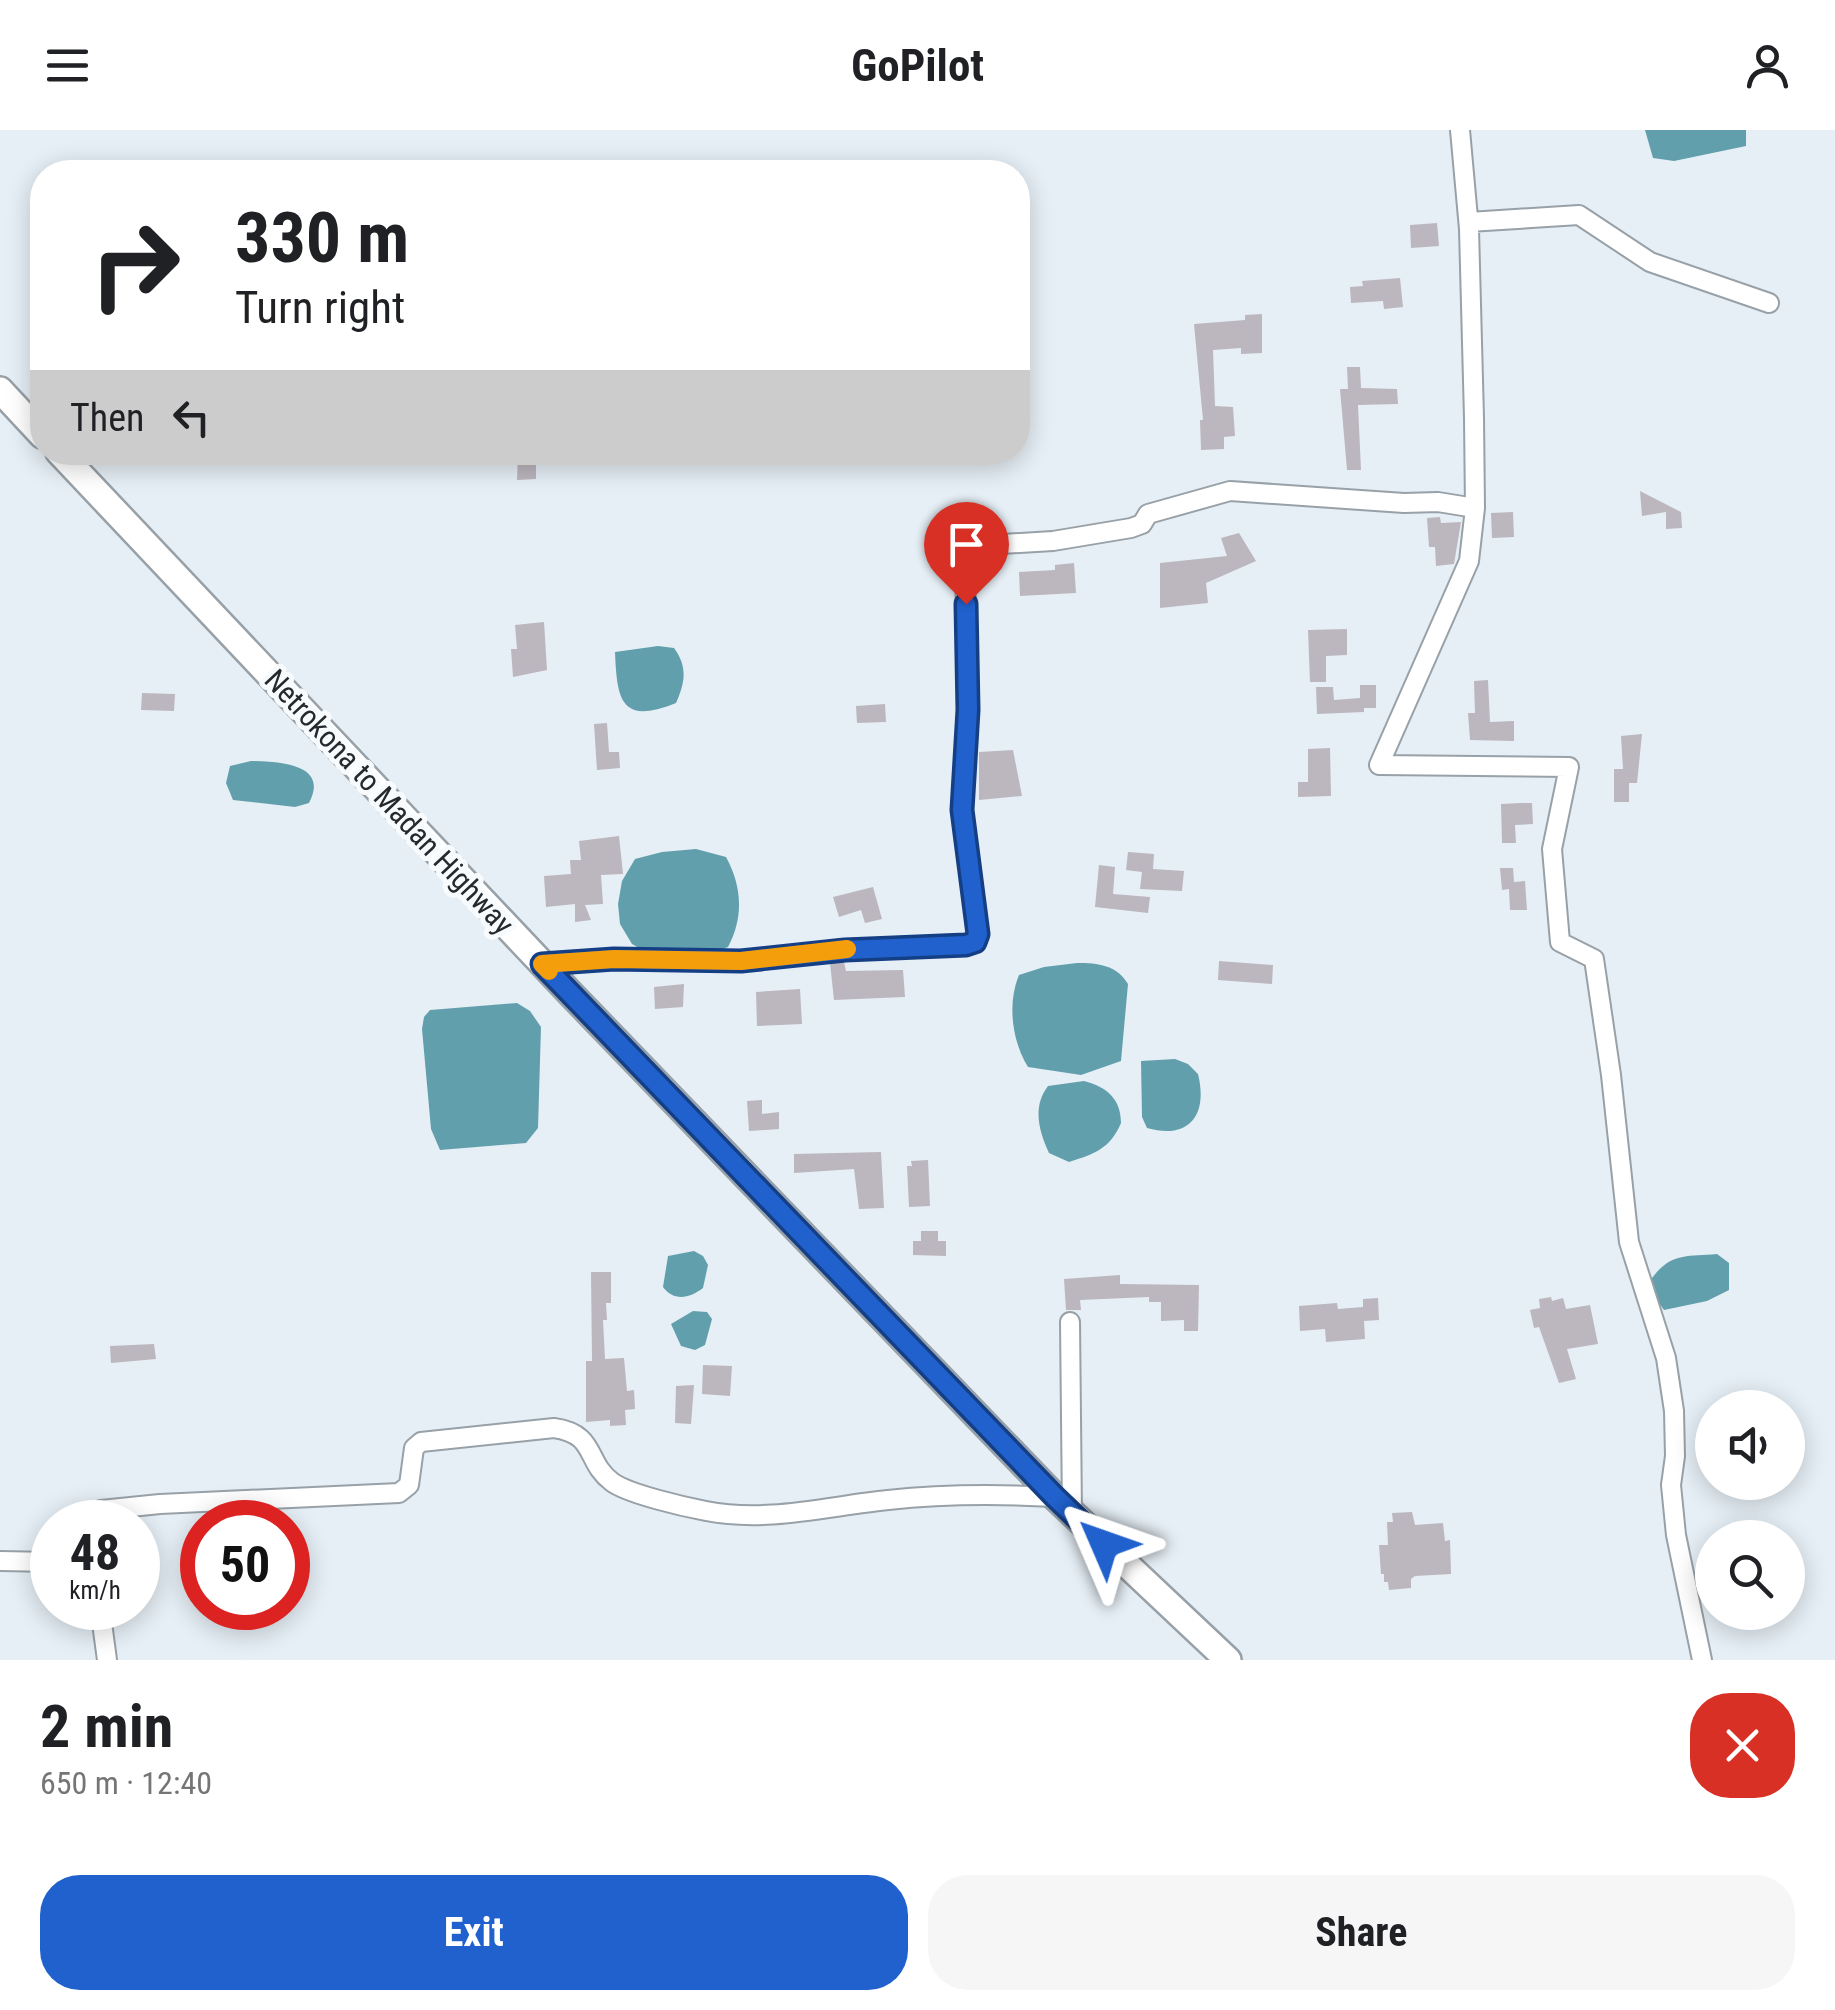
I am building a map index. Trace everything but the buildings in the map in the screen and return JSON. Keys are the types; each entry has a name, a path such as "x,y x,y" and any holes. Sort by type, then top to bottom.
{"main road":[{"path":"0,391 30,422"},
{"name":"Netrokona to Madan Highway","path":"71,465 542,964 1064,1505 1228,1660"}],"street":[{"path":"1460,130 1469,222 1475,508 1469,561 1378,766 1569,767 1552,848 1560,942 1594,960 1629,1242 1666,1358 1674,1411 1676,1456 1671,1486 1676,1534 1702,1660"},
{"path":"1469,222 1579,215 1650,262 1769,303"},
{"path":"542,964 614,959 741,961 975,942 978,934 962,810 968,730 965,575 969,546 1054,542 1130,528 1142,524 1148,514 1230,491 1438,502 1475,508"},
{"path":"160,1504 399,1492 409,1486 413,1454 421,1442 554,1428 585,1440 611,1482 719,1513 819,1510 928,1497 1064,1505 1070,1322"},
{"path":"0,1561 30,1562"},
{"path":"103,1630 107,1660"}],"water":[{"path":"1645,130 1746,130 1746,146 1674,161 1653,158"},
{"path":"658,646 674,648 681,662 684,675 679,696 676,703 658,709 633,709 621,695 615,652"},
{"path":"251,761 287,764 307,772 314,790 309,803 295,807 233,800 226,783 230,766"},
{"path":"696,849 726,857 735,879 739,913 728,947 711,954 648,953 632,944 620,924 618,904 622,881 635,859"},
{"path":"1077,963 1106,966 1128,984 1121,1061 1081,1075 1028,1067 1013,1022 1013,998 1019,975"},
{"path":"517,1003 530,1011 541,1027 538,1128 526,1143 440,1150 431,1129 424,1017 430,1010"},
{"path":"1175,1059 1198,1074 1198,1112 1185,1127 1162,1131 1147,1128 1142,1117 1141,1061"},
{"path":"1084,1081 1111,1095 1121,1123 1112,1139 1100,1149 1069,1162 1049,1153 1040,1128 1040,1102 1048,1086"},
{"path":"694,1251 708,1265 703,1288 688,1296 672,1295 663,1287 668,1256"},
{"path":"1717,1254 1729,1263 1729,1290 1707,1301 1664,1310 1653,1295 1650,1281 1657,1272 1679,1258"},
{"path":"693,1311 707,1312 712,1319 705,1345 695,1350 681,1346 671,1324"}],"slow traffic":[{"path":"549,971 542,964 614,959 741,961 847,949"}],"route":[{"path":"966,604 968,710 962,810 978,934 975,942 741,961 614,959 542,964 1104,1544"}]}
